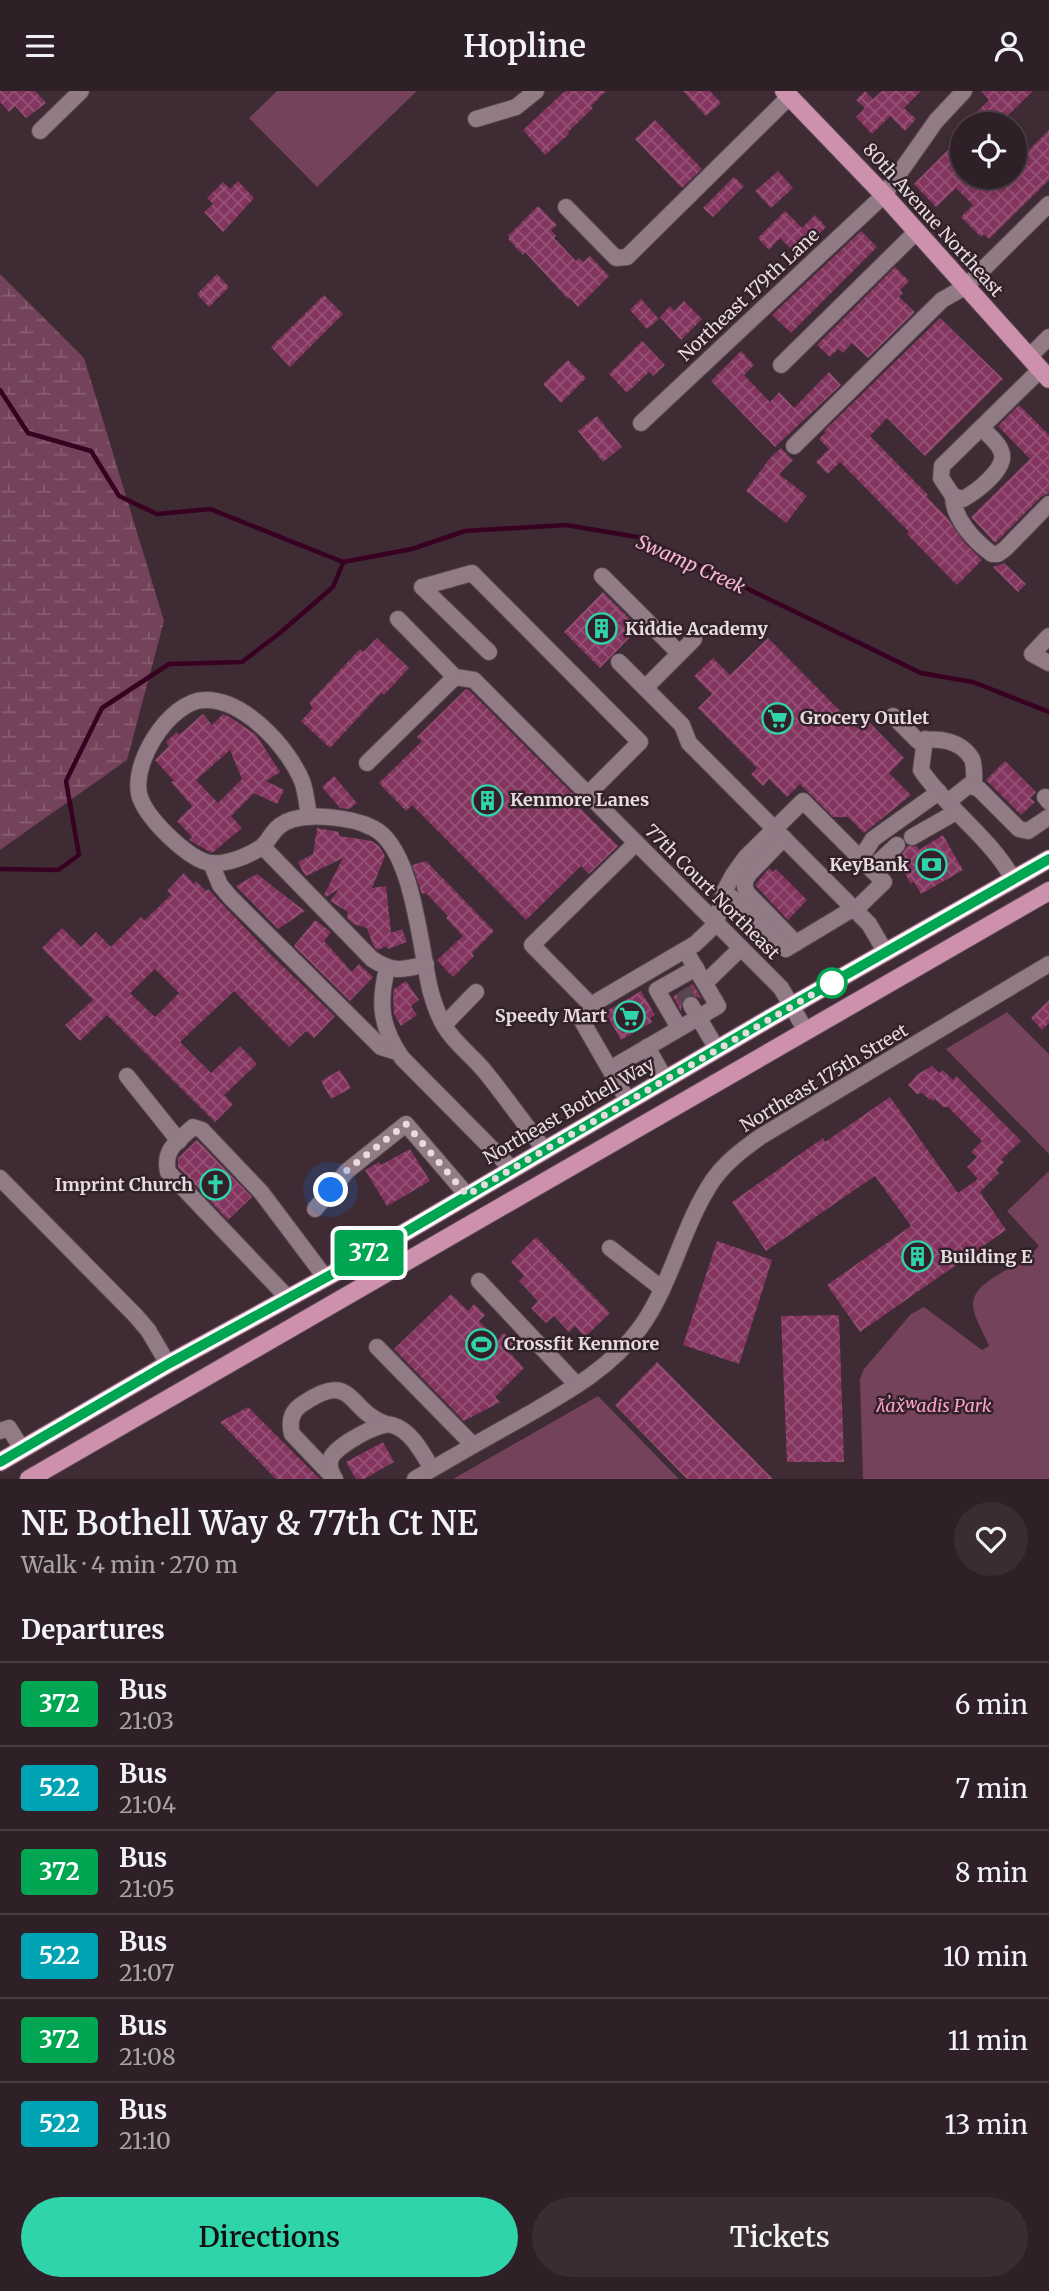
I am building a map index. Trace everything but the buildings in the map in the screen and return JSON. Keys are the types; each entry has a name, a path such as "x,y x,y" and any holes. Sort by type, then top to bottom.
{"main road":[{"name":"80th Avenue Northeast","path":"786,94 884,195 1039,369"},
{"name":"Northeast Bothell Way","path":"0,1462 168,1364 356,1261 665,1079 1049,859"},
{"path":"29,1479 1049,891"},
{"path":"338,1301 357,1270 356,1261"}],"street":[{"path":"40,131 81,91"},
{"path":"476,119 516,107 536,91"},
{"name":"Northeast 179th Lane","path":"641,423 884,195 936,121 964,91"},
{"path":"566,207 616,258 627,257 786,94"},
{"path":"793,446 942,300 965,286 1049,204"},
{"path":"781,365 916,232"},
{"path":"1049,337 1039,369 942,466 941,478 953,496 956,513 992,554 998,554 1005,549 1049,504"},
{"path":"953,496 963,499 975,492 1000,467 1003,457 1000,447 982,428"},
{"path":"489,652 422,587 472,573 640,742 588,795"},
{"path":"602,576 679,653"},
{"name":"77th Court Northeast","path":"398,619 455,677 474,680 781,988 806,1031"},
{"path":"1049,636 1032,654 1049,663"},
{"path":"645,688 694,639"},
{"path":"619,662 682,725 689,743 869,924 886,953"},
{"path":"367,763 455,677"},
{"path":"309,817 303,783 291,760 246,713 222,702 203,699 185,707 166,724 148,748 137,777 140,800 153,818 174,840 195,856 211,863 229,862 263,847 272,831 286,821 309,817 355,820 375,829 388,839 406,877 432,994 444,1025 486,1072 545,1150"},
{"path":"893,716 918,741 932,737 951,742 964,751 973,761 974,787"},
{"path":"925,739 921,770 1002,859 1013,879"},
{"path":"866,863 904,841 969,785 979,789 1019,828 1028,831 1049,817"},
{"path":"724,892 744,907 786,949 855,909 884,882 803,800 744,883 748,894 796,943"},
{"path":"866,863 873,839 948,802"},
{"path":"628,1101 582,1021 591,1005 695,944 716,923 724,892 746,857 779,834"},
{"path":"591,1005 532,945 636,843"},
{"path":"263,847 372,959 387,969 401,970 425,964"},
{"path":"211,863 220,885 231,898 381,1047 397,1052"},
{"path":"705,983 741,948"},
{"path":"610,1069 679,1028 695,1011 718,1006 685,950"},
{"name":"Northeast 175th Street","path":"415,1479 590,1378 618,1354 641,1327 699,1205 713,1180 732,1158 760,1137 1049,964"},
{"path":"679,1028 657,990 680,985 695,968"},
{"path":"387,969 381,992 382,1013 397,1052 512,1169"},
{"path":"444,1025 476,992"},
{"path":"695,1011 717,1049"},
{"path":"647,1047 665,1079"},
{"path":"127,1076 179,1141"},
{"path":"315,1209 346,1171 406,1124 467,1195"},
{"path":"288,1298 168,1172 167,1152 192,1127 202,1129 261,1192 326,1277"},
{"path":"0,1178 148,1329 168,1364"},
{"path":"610,1248 661,1288"},
{"path":"479,1281 577,1385"},
{"path":"377,1347 473,1445"},
{"path":"334,1478 292,1434 290,1426 295,1410 323,1392 334,1389 351,1396 372,1417 395,1425 420,1448 432,1469"},
{"path":"334,1478 330,1467 338,1448 386,1424"},
{"path":"0,1431 9,1428 22,1449"}],"green space":[{"path":"277,91 417,91 317,187 249,118"},
{"path":"0,274 84,358 164,621 127,760 0,850"},
{"path":"1007,1012 1049,1054 1049,1154 946,1049"},
{"name":"ƛ̕ax̌ʷadis Park","path":"1049,1171 1049,1479 863,1479 860,1379 864,1369 911,1314 924,1307 982,1350 989,1346 975,1314 975,1297 985,1284 1022,1261 1039,1246 1007,1211"},
{"path":"598,1396 679,1479 453,1479"}],"waterway":[{"name":"Swamp Creek","path":"0,390 28,433 91,451 119,496 157,514 210,509 343,562 412,549 465,531 566,525 643,538 921,673 973,682 1049,712"},
{"path":"0,869 58,870 79,855 66,781 102,708 169,664 242,662 333,587 343,563"}],"tunnel":[{"path":"683,990 691,1005"}],"bus line":[{"name":"372","path":"0,1462 168,1364 356,1261 770,1018 1049,859"}],"place":[{"name":"Kiddie Academy","path":"602,629"},
{"name":"Grocery Outlet","path":"777,718"},
{"name":"Kenmore Lanes","path":"487,800"},
{"name":"KeyBank","path":"932,865"},
{"name":"Speedy Mart","path":"630,1016"},
{"name":"Imprint Church","path":"216,1185"},
{"name":"Building E","path":"917,1257"},
{"name":"Crossfit Kenmore","path":"481,1344"}],"route":[{"path":"331,1190 346,1171 406,1124 467,1195 832,983"}]}
